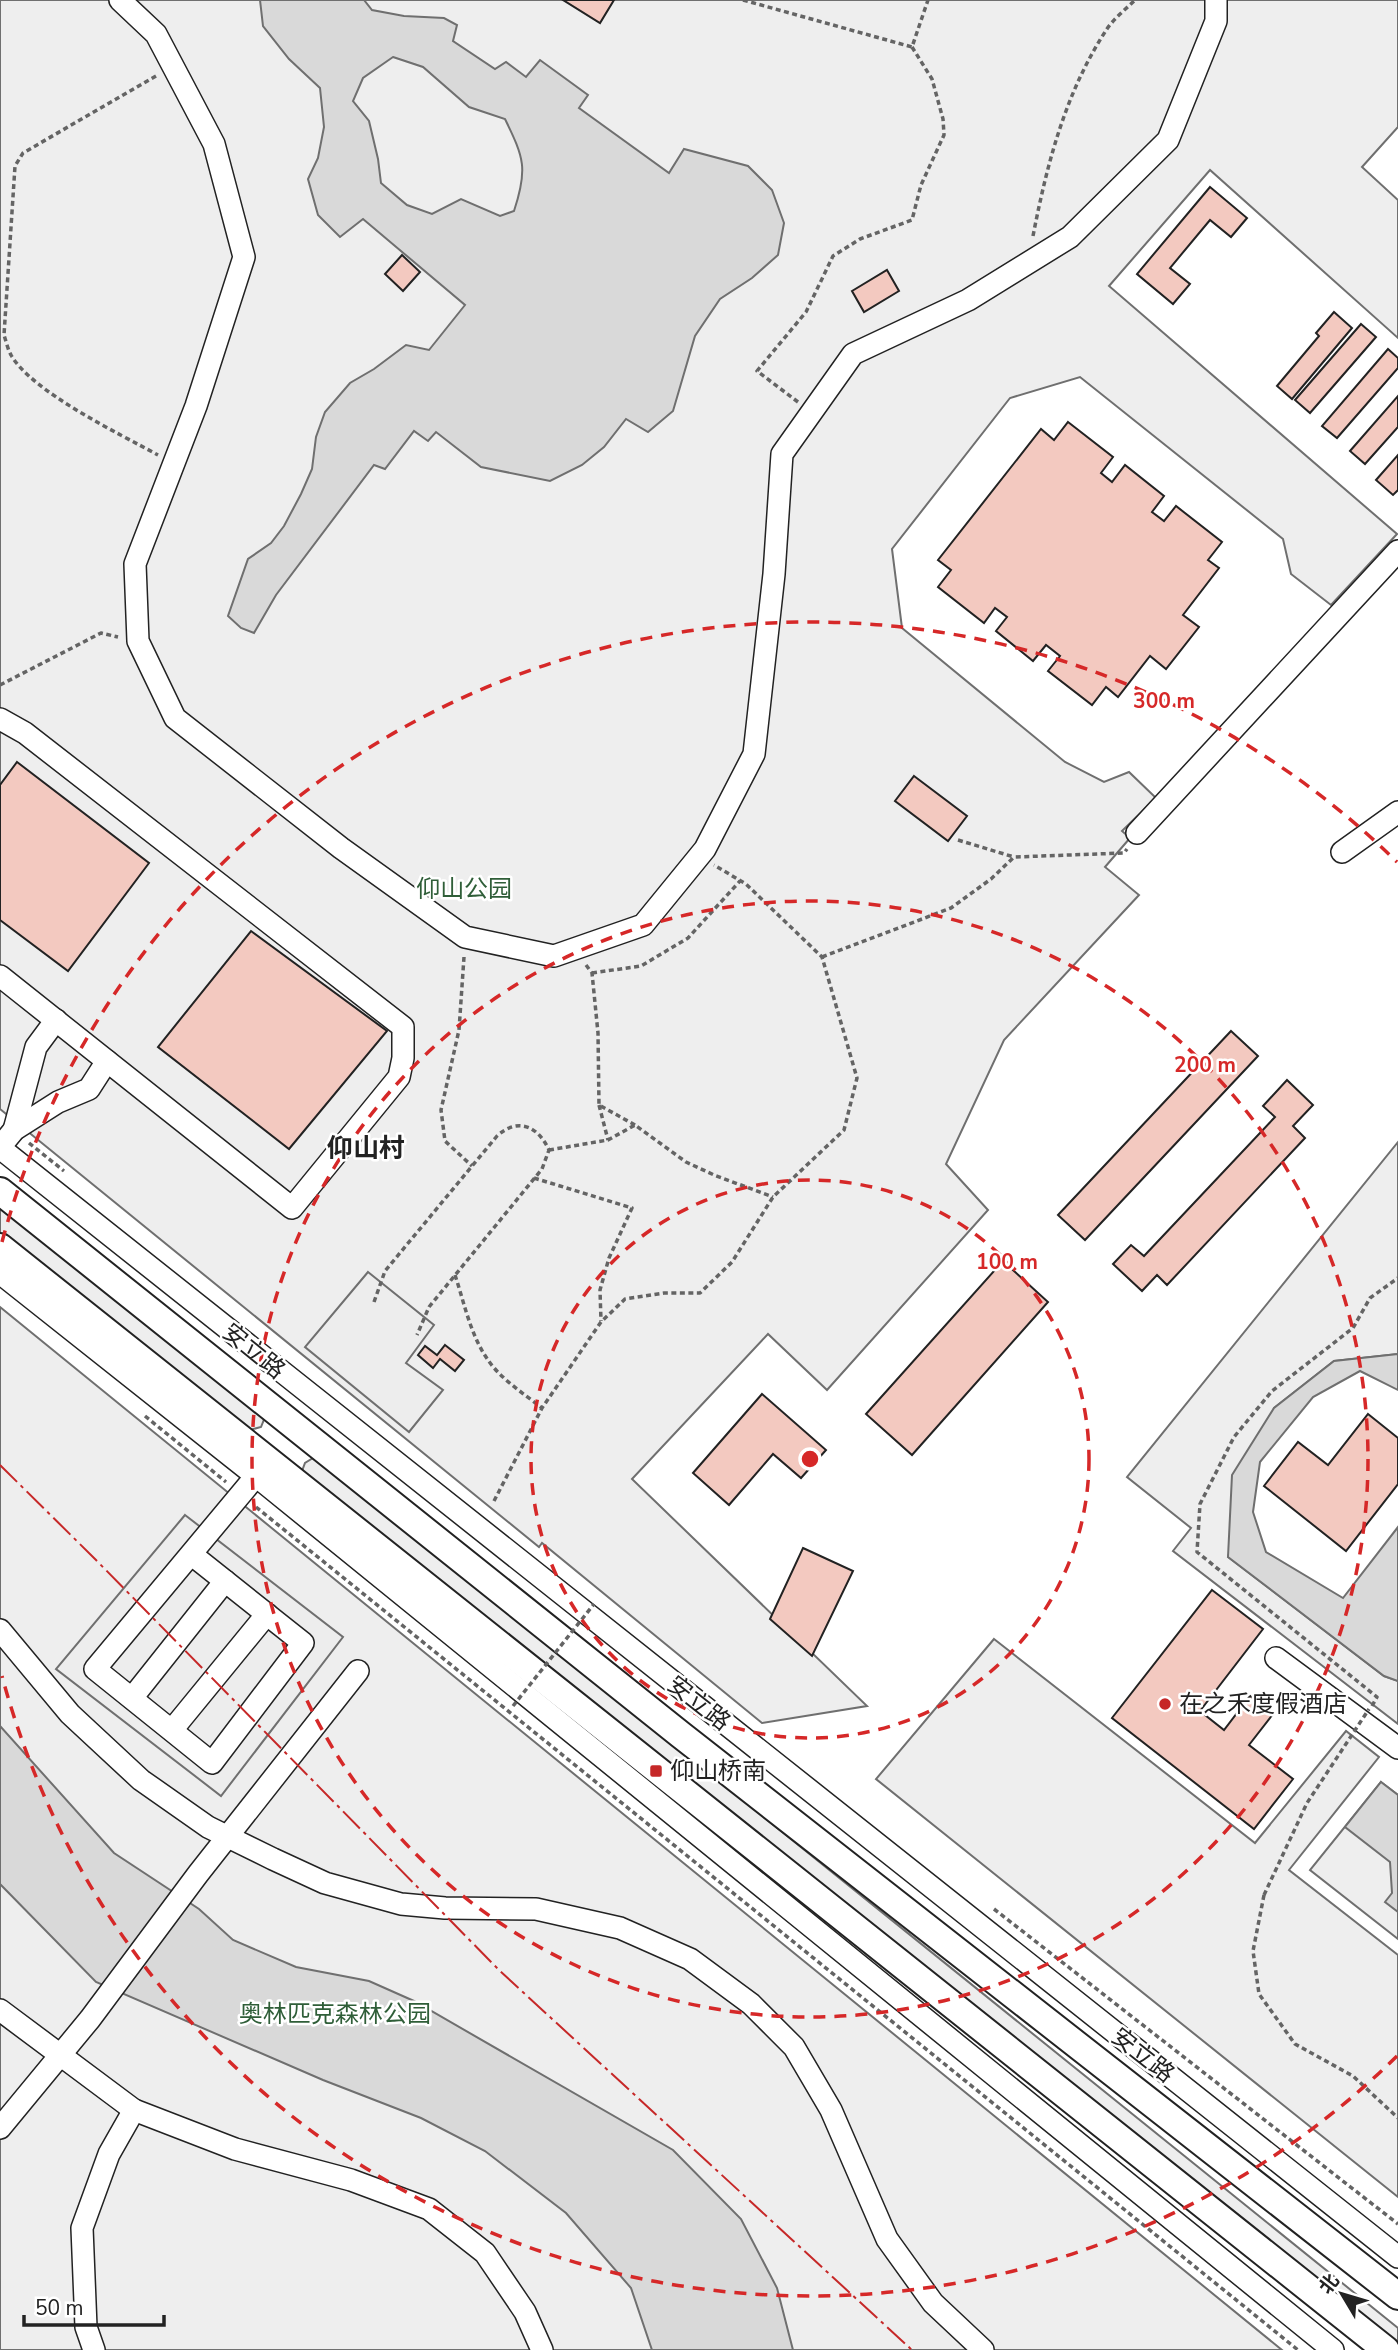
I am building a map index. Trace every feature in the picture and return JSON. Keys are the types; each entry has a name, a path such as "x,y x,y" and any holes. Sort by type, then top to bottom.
{"main road":[{"name":"安立路","path":"0,1191 681,1735 1398,2296"},
{"path":"0,1247 1386,2350"}],"street":[{"path":"120,0 156,34 214,144 244,257 195,406 135,564 138,641 175,718 341,848 465,937 554,956 643,925 699,856 754,754 774,574 782,454 811,412 853,354 968,300 1070,237 1168,140 1216,21 1216,0"},
{"path":"1137,833 1398,551"},
{"path":"0,719 25,733 403,1027 404,1058 399,1077 292,1208 0,976"},
{"path":"1342,852 1398,812"},
{"path":"5,1142 36,1046 56,1020"},
{"path":"5,1142 58,1102 89,1089 107,1061"},
{"name":"安立路","path":"5,1142 1398,2256"},
{"path":"0,1273 256,1476 1333,2350"},
{"path":"191,1554 303,1643 212,1763 95,1669 256,1476"},
{"path":"132,1698 225,1581"},
{"path":"172,1730 267,1614"},
{"path":"0,1630 70,1714 141,1780 208,1827 325,1883 401,1904 445,1908 536,1909 620,1928 690,1959 751,2004 794,2048 831,2110 887,2239 933,2303 983,2350"},
{"path":"1276,1658 1398,1748"},
{"path":"0,2128 90,2019 198,1874 358,1671"},
{"path":"0,2010 134,2110 235,2149 351,2180 429,2209 485,2253 525,2312 542,2350"},
{"path":"94,2350 86,2327 82,2228 109,2154 134,2110"}],"path":[{"path":"743,0 912,47 932,79 943,119 944,135 921,185 912,220 860,239 833,256 806,312 757,371 811,412"},
{"path":"912,47 928,0"},
{"path":"1028,262 1049,159 1070,98 1106,29 1135,0"},
{"path":"173,66 23,153 15,166 4,335 11,355 34,380 83,414 173,464"},
{"path":"0,685 101,633 138,641"},
{"path":"958,840 1014,857 1124,853 1137,833"},
{"path":"494,1501 542,1408 601,1322 625,1299 664,1293 700,1293 732,1262 773,1197 844,1130 857,1078 822,957 740,881 699,856"},
{"path":"822,957 951,908 991,879 1014,857"},
{"path":"592,973 640,966 688,938 740,881"},
{"path":"465,937 459,1030 441,1110 445,1142 472,1166"},
{"path":"575,948 592,973 598,1033 599,1105 608,1140"},
{"path":"599,1105 635,1125 686,1162 773,1197"},
{"path":"374,1302 385,1271 506,1127 517,1125 543,1136 549,1150 542,1169 429,1307 417,1335"},
{"path":"549,1150 608,1140 635,1125"},
{"path":"534,1178 632,1208 609,1258 600,1290 601,1322"},
{"path":"455,1275 472,1327 486,1357 513,1386 542,1408"},
{"path":"1398,1278 1370,1298 1353,1328 1272,1391 1234,1437 1200,1504 1197,1552 1377,1697 1307,1803 1264,1895 1253,1951 1259,1994 1295,2044 1353,2076 1398,2118"},
{"path":"136,1408 1298,2350"},
{"path":"513,1706 594,1604"}],"green space":[{"name":"仰山公园","path":"0,0 1398,0 1398,127 1362,167 1398,200 1398,338 1210,170 1109,286 1397,534 1331,605 1291,574 1283,539 1080,377 1010,398 892,549 902,628 1065,762 1104,782 1129,772 1156,798 1122,831 1130,838 1105,867 1139,895 1004,1040 946,1164 988,1210 827,1390 768,1334 632,1479 867,1706 762,1723 542,1543 539,1547 0,1109"},
{"path":"1398,1142 1398,1354 1334,1361 1274,1408 1228,1557 1384,1676 1398,1681 1398,1724 1173,1551 1191,1528 1127,1477"},
{"path":"0,1199 265,1417 261,1427 246,1431 0,1234"},
{"name":"奥林匹克森林公园","path":"0,1307 1282,2350 0,2350"},
{"path":"313,1458 323,1462 1398,2328 1398,2350 311,1484 302,1471 305,1463"},
{"path":"994,1639 1255,1843 1346,1731 1379,1757 1289,1870 1398,1955 1398,2197 876,1779"},
{"path":"1381,1782 1398,1795 1398,1939 1310,1870"}],"shaded area":[{"path":"260,0 364,0 372,10 404,16 444,18 457,25 453,41 495,69 506,62 526,77 540,60 588,95 579,108 669,173 684,149 748,166 772,190 784,223 778,255 752,278 720,299 695,336 673,411 648,432 626,419 604,447 582,465 550,481 481,467 436,432 428,441 414,431 385,469 374,465 276,595 254,633 241,628 228,616 248,559 271,543 284,526 301,494 312,469 316,437 325,412 350,383 406,345 429,350 465,305 363,219 340,237 318,215 308,179 318,158 324,127 320,88 289,59 263,26","holes":["393,57 423,67 469,107 505,119 522,164 521,184 514,211 500,216 461,199 432,214 407,205 381,183 369,121 353,101 363,78"]},
{"path":"368,1272 434,1325 406,1363 443,1390 409,1432 305,1347"},
{"path":"1398,1354 1398,1390 1360,1371 1313,1397 1260,1462 1253,1512 1266,1552 1343,1598 1398,1527 1398,1681 1384,1676 1228,1557 1232,1475 1274,1408 1334,1361"},
{"path":"185,1515 343,1637 221,1796 56,1669"},
{"path":"0,1726 114,1853 199,1909 233,1940 296,1967 369,1981 414,2001 673,2150 741,2219 777,2288 793,2350 652,2350 631,2288 566,2213 485,2151 421,2118 323,2080 96,1982 0,1884"},
{"path":"1381,1782 1398,1795 1398,1912 1385,1902 1392,1893 1390,1862 1345,1827"}],"building":[{"path":"563,0 614,0 600,23"},
{"path":"1210,187 1247,218 1231,237 1210,220 1170,268 1190,284 1173,304 1137,274"},
{"path":"402,255 420,272 403,291 385,274"},
{"path":"887,270 899,291 864,312 852,291"},
{"path":"1334,312 1352,328 1292,399 1277,386 1319,336 1316,333"},
{"path":"1361,324 1376,337 1310,413 1295,400"},
{"path":"1388,349 1398,358 1398,368 1337,438 1322,426"},
{"path":"1398,396 1398,427 1365,464 1350,451"},
{"path":"1068,422 1113,457 1101,473 1112,482 1125,465 1164,496 1152,512 1164,521 1176,506 1222,542 1208,560 1219,568 1183,615 1199,627 1166,669 1150,656 1118,697 1106,687 1092,705 1048,671 1060,656 1046,645 1033,661 996,631 1007,617 995,608 984,623 938,587 951,570 938,560 1041,429 1054,440"},
{"path":"1398,455 1398,490 1393,495 1376,480"},
{"path":"17,762 149,863 68,971 0,920 0,785"},
{"path":"914,776 967,816 948,841 895,801"},
{"path":"251,931 387,1031 289,1149 158,1047"},
{"path":"1231,1031 1258,1056 1085,1240 1058,1215"},
{"path":"1287,1080 1313,1105 1293,1126 1305,1138 1167,1285 1157,1275 1142,1291 1113,1264 1131,1245 1144,1256 1275,1117 1263,1106"},
{"path":"1003,1261 1048,1302 912,1455 866,1414"},
{"path":"445,1345 464,1360 455,1371 440,1359 433,1368 418,1355 425,1346 437,1355"},
{"path":"762,1394 826,1450 801,1478 773,1454 729,1505 693,1473"},
{"path":"1368,1414 1398,1438 1398,1484 1346,1551 1264,1486 1298,1442 1328,1465"},
{"path":"803,1548 853,1571 812,1656 770,1619"},
{"name":"在之禾度假酒店","path":"1212,1590 1263,1629 1200,1711 1224,1730 1250,1696 1273,1714 1249,1745 1293,1779 1254,1829 1112,1718"}],"power":[{"path":"0,1465 500,1971 912,2350"}],"place":[{"name":"在之禾度假酒店","path":"1165,1704"},
{"name":"仰山桥南","path":"656,1771"}],"district":[{"name":"仰山村","path":"366,1148"}]}
